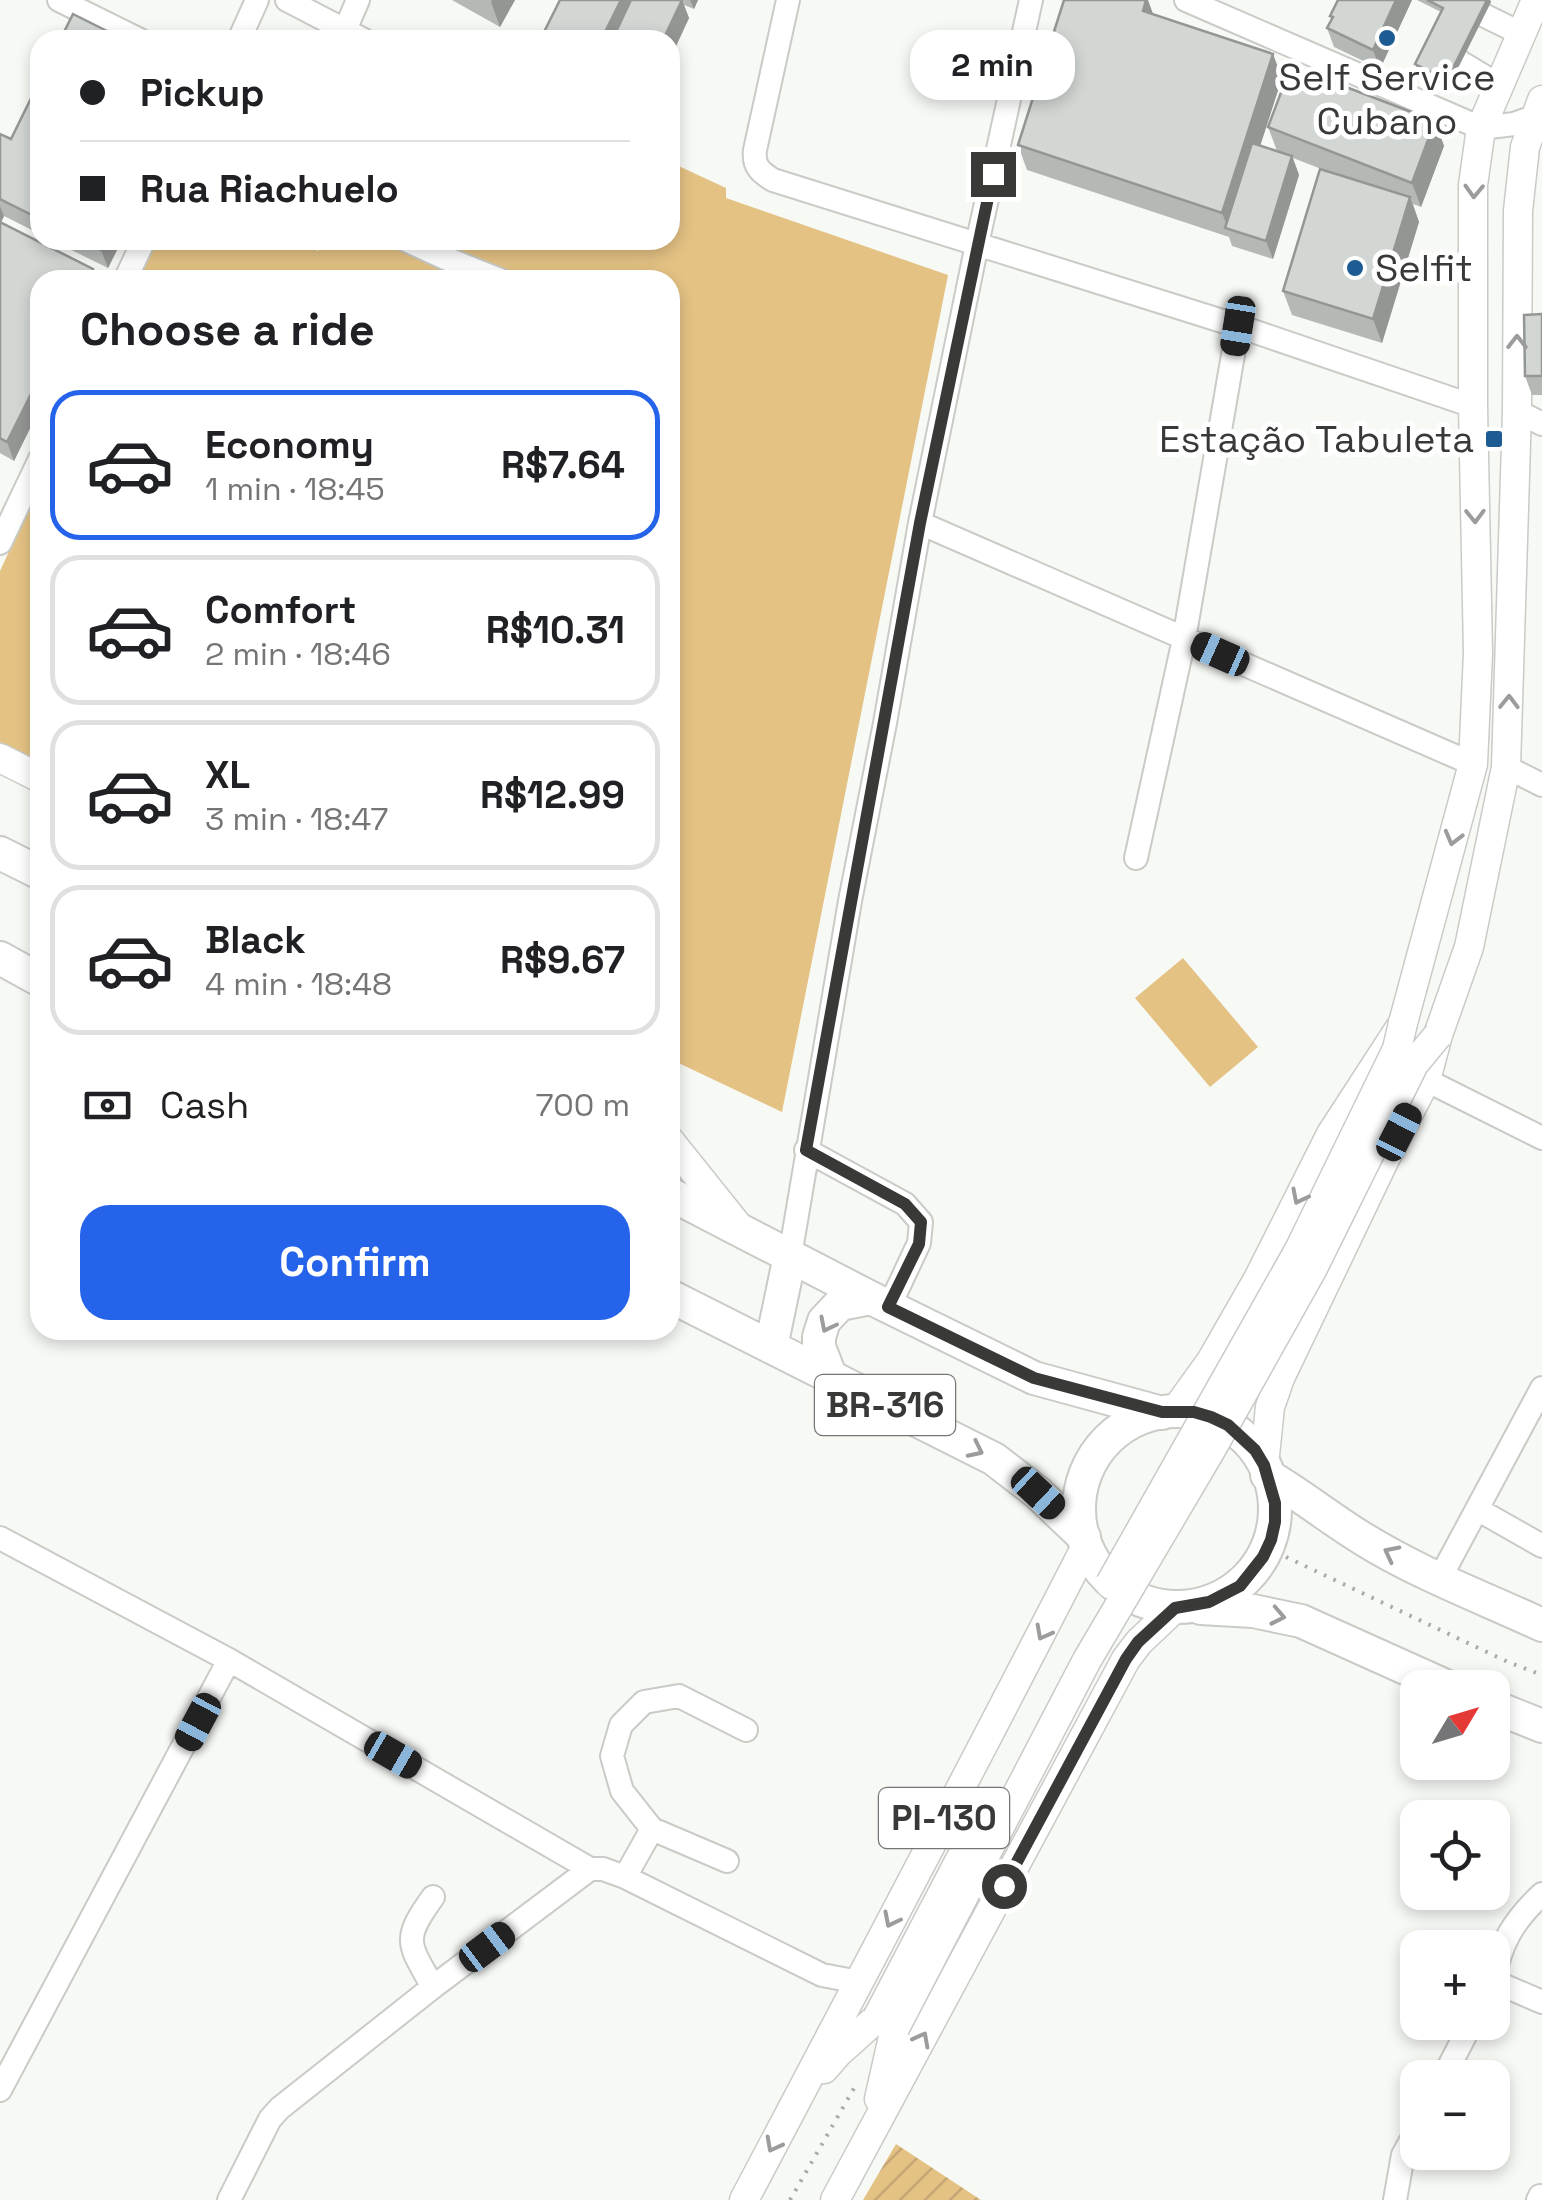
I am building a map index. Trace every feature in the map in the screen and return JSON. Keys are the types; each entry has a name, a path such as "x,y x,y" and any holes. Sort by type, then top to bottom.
{"highway":[{"path":"0,853 30,868"},
{"path":"0,958 30,974"},
{"name":"BR-316","path":"680,1199 1034,1378 1168,1412 1194,1412 1228,1425 1255,1450 1269,1481 1314,1504 1366,1541 1542,1625"},
{"path":"772,1348 790,1256"},
{"name":"BR-316","path":"680,1301 994,1459 1038,1493 1085,1541 1100,1570 1121,1590 1146,1603 1253,1612 1301,1621 1410,1670"},
{"path":"831,1378 819,1347 824,1321 840,1304 880,1303"},
{"path":"1085,1541 1079,1504 1086,1472 1102,1445 1126,1424 1150,1414 1168,1412"},
{"path":"1178,1607 1209,1602 1240,1586 1253,1572 1271,1540 1275,1522 1269,1481"},
{"path":"1510,1713 1542,1726"}],"main road":[{"path":"876,2125 886,2023 1107,1589 1299,1250 1397,1049 1473,764 1478,653 1474,185 1481,128 1536,0"},
{"path":"1269,1481 1270,1407 1280,1378 1426,1080 1469,947 1506,767 1518,210 1526,147 1540,111"},
{"path":"0,758 30,773"},
{"path":"1168,1412 1220,1345 1332,1134 1402,1023"},
{"path":"802,2091 838,2053 886,2023 1087,1660 1312,1270 1414,1064 1438,1036"},
{"path":"680,1153 743,1232"},
{"name":"PI-130","path":"744,2200 1052,1616 1085,1541"},
{"name":"PI-130","path":"836,2200 1126,1659 1138,1642 1178,1607"}],"street":[{"path":"59,0 120,30"},
{"path":"286,0 344,30"},
{"path":"355,30 358,0"},
{"path":"788,0 754,158 758,169 772,180 1238,326 1473,406"},
{"path":"790,1256 920,523 1032,0"},
{"path":"1186,0 1481,128 1514,124 1540,111"},
{"path":"243,30 255,1"},
{"path":"1500,86 1460,62 1444,44 1440,25 1452,12 1469,8 1520,33"},
{"path":"427,250 475,270"},
{"path":"1136,858 1184,639 1238,326"},
{"path":"1516,411 1542,424"},
{"path":"0,543 30,480"},
{"path":"920,523 1473,764"},
{"path":"1506,767 1542,786"},
{"path":"1426,1080 1542,1138"},
{"path":"806,1150 905,1204 921,1222 919,1244 880,1303"},
{"path":"1440,1578 1542,1388"},
{"path":"1477,1510 1542,1546"},
{"path":"0,1538 229,1660 590,1868 625,1877 822,1975 859,1982"},
{"path":"0,2090 229,1660"},
{"path":"727,1861 652,1830 622,1792 612,1756 621,1725 644,1702 680,1696 746,1730"},
{"path":"625,1877 652,1830"},
{"path":"228,2200 270,2119 280,2108 590,1868"},
{"path":"1510,1931 1520,1914 1542,1894"},
{"path":"433,1897 410,1936 414,1953 433,1987"},
{"path":"1510,1989 1542,2002"},
{"path":"1395,2200 1400,2170"}],"path":[{"path":"1268,1548 1542,1675"},
{"path":"790,2200 864,2070"}],"shaded area":[{"path":"680,167 726,188 726,198 948,275 782,1112 680,1064 680,270 140,270 150,250 680,250"},
{"path":"30,506 30,756 0,742 0,571"},
{"path":"1183,958 1258,1047 1210,1087 1135,998"},
{"path":"896,2144 981,2200 863,2200"}],"building":[{"path":"560,0 621,0 606,30 545,30"},
{"path":"631,0 682,0 668,30 617,30"},
{"path":"1064,0 1146,0 1143,11 1273,54 1222,213 1018,145"},
{"path":"1338,0 1396,0 1373,50 1327,28"},
{"path":"1427,0 1487,0 1447,80 1415,64 1443,8"},
{"path":"73,14 105,30 65,30"},
{"path":"1291,66 1435,121 1412,183 1268,127"},
{"path":"30,100 30,214 0,199 0,134 11,139"},
{"path":"1252,143 1292,156 1266,241 1225,228"},
{"name":"Selfit","path":"1320,169 1410,197 1373,319 1283,291"},
{"path":"0,222 30,237 30,250 55,250 93,269 30,270 30,396 7,442 0,438"},
{"path":"1542,314 1542,376 1525,376 1524,315"}],"place":[{"name":"Self Service Cubano","path":"1387,38"},
{"name":"Selfit","path":"1355,268"},
{"name":"Estação Tabuleta","path":"1494,439"}],"route":[{"path":"993,174 920,523 806,1150 905,1204 921,1222 919,1244 888,1307 1034,1378 1162,1412 1194,1412 1228,1425 1255,1450 1264,1465 1275,1503 1271,1540 1240,1586 1209,1602 1175,1608 1138,1642 1004,1886"}]}
